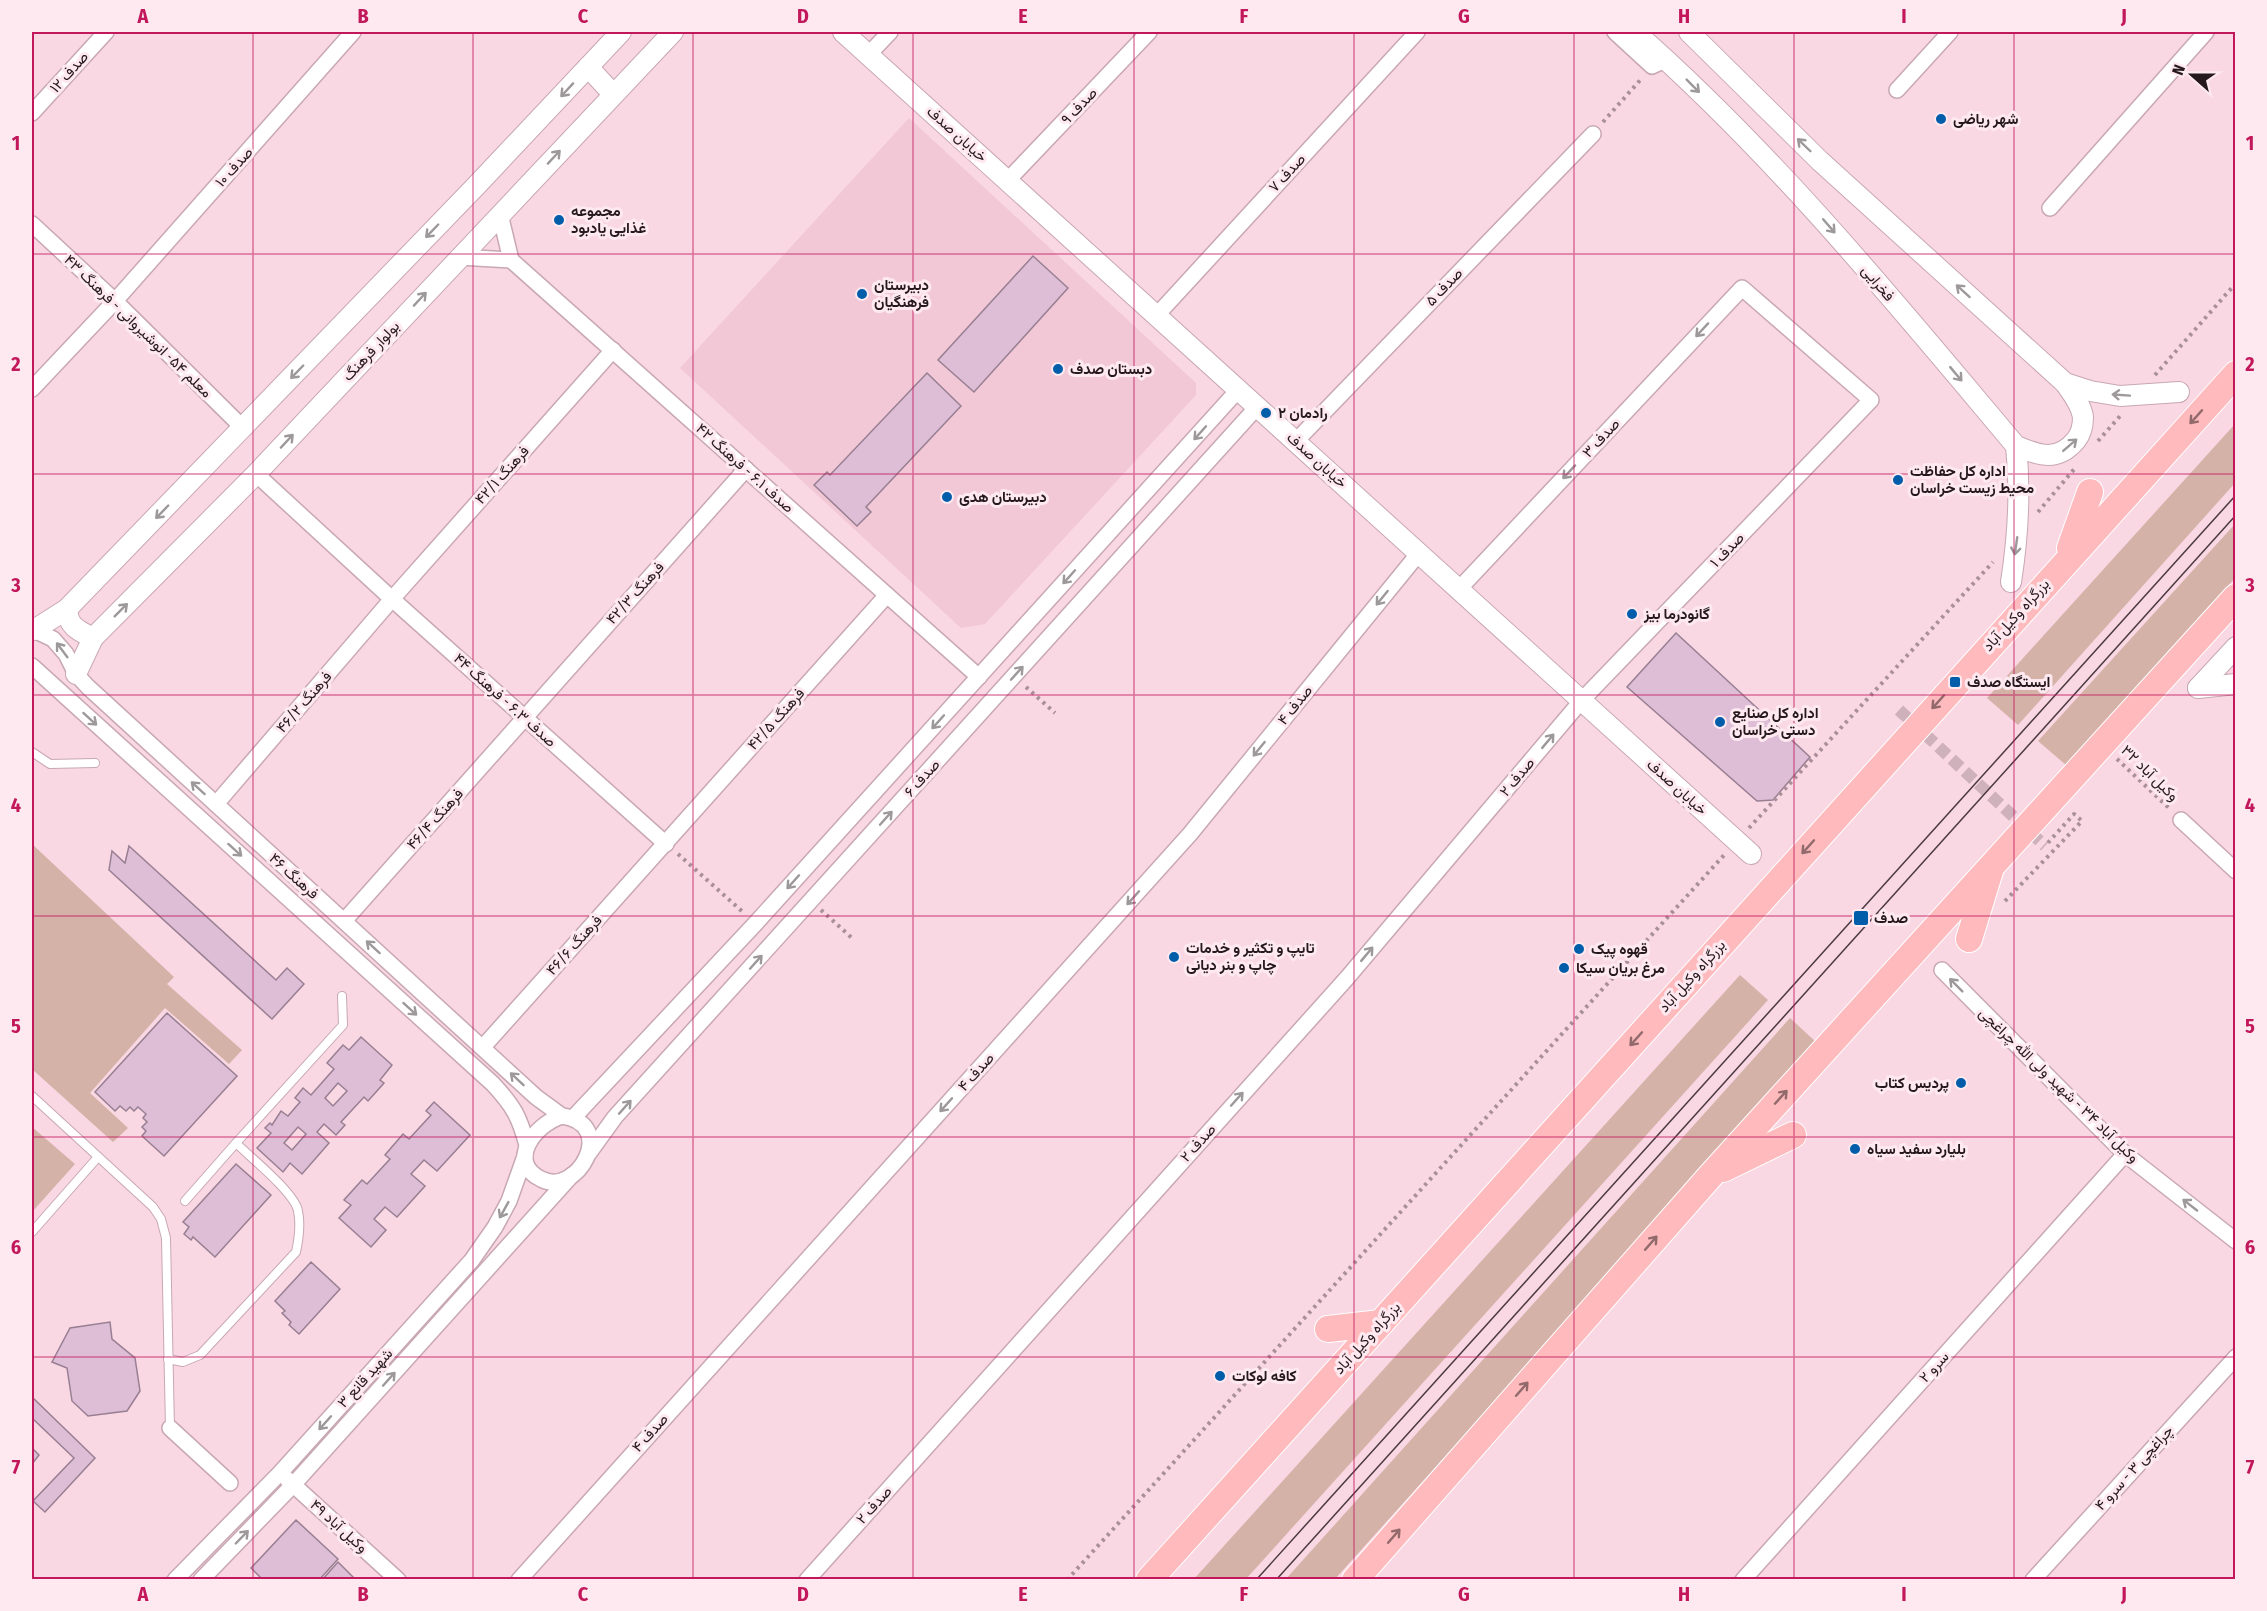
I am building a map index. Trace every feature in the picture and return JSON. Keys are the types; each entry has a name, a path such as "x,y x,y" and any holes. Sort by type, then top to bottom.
{"highway":[{"name":"بزرگراه وکیل آباد","path":"1149,1580 2235,374"},
{"path":"2065,561 2091,492"},
{"path":"1355,1580 1712,1174 2235,597"},
{"path":"1969,939 1993,864"},
{"path":"1712,1174 1793,1135"},
{"path":"1328,1329 1381,1323"}],"street":[{"name":"صدف ۱۲","path":"32,113 105,32"},
{"name":"صدف ۱۰","path":"32,389 115,301 353,32"},
{"path":"32,630 67,609 621,32"},
{"name":"بولوار فرهنگ","path":"76,674 93,638 256,474 673,32"},
{"name":"خیابان صدف","path":"843,32 1744,848"},
{"path":"869,54 890,32"},
{"name":"صدف ۹","path":"1008,180 1149,32"},
{"name":"صدف ۷","path":"1157,315 1417,32"},
{"path":"1615,32 1659,63"},
{"name":"فخرایی","path":"1635,32 1659,63 1791,183 2016,446"},
{"path":"1689,32 1820,161 2065,383 2078,401 2083,418 2079,436 2068,450 2051,456 2016,446 2019,473 2018,536 2011,582"},
{"path":"1897,90 1950,32"},
{"path":"2050,208 2206,32"},
{"path":"588,67 613,94"},
{"name":"صدف ۵","path":"1296,441 1593,134"},
{"path":"459,257 511,260 500,214"},
{"name":"معلم ۵۴- انوشیروانی - فرهنگ ۴۳","path":"32,224 115,301 243,428"},
{"name":"صدف ۶.۱ - فرهنگ ۴۲","path":"511,260 979,676"},
{"name":"صدف ۳","path":"1459,589 1742,288 1871,400"},
{"name":"فرهنگ ۴۲/۱","path":"392,599 613,350"},
{"path":"2065,383 2090,391 2120,396 2179,393"},
{"name":"صدف ۶","path":"568,1117 755,924 1239,389"},
{"name":"صدف ۱","path":"1582,700 1871,400"},
{"name":"صدف ۶","path":"589,1153 615,1117 1258,406"},
{"name":"فرهنگ ۴۲/۳","path":"525,718 746,469"},
{"name":"صدف ۶.۳ - فرهنگ ۴۴","path":"256,474 666,844"},
{"name":"صدف ۴","path":"519,1580 1190,834 1419,553"},
{"name":"فرهنگ ۴۲/۵","path":"666,844 887,595"},
{"name":"فرهنگ ۴۶/۲","path":"216,804 392,599"},
{"path":"67,609 67,616 74,628 93,638"},
{"name":"فرهنگ ۴۶","path":"32,630 53,639 66,654 76,674 216,804 536,1097 568,1117"},
{"path":"2235,648 2198,688 2235,684"},
{"name":"فرهنگ ۴۶","path":"32,666 493,1084 513,1105 520,1121 526,1151"},
{"name":"صدف ۲","path":"807,1580 1347,978 1582,700"},
{"name":"فرهنگ ۴۶/۴","path":"344,921 525,718"},
{"path":"2181,820 2235,871"},
{"name":"فرهنگ ۴۶/۶","path":"483,1047 666,844"},
{"path":"822,850 841,868"},
{"name":"وکیل آباد ۳۴ - شهید ولی الله چراغچی","path":"1942,970 2125,1154 2235,1241"},
{"path":"568,1117 582,1123 589,1132 591,1143 589,1153 585,1162 572,1175 554,1182 543,1181 534,1175 528,1166 526,1151 531,1137 544,1124 568,1117"},
{"name":"شهید قانع ۳","path":"175,1580 280,1473 472,1260 495,1227 509,1201 526,1151"},
{"name":"سرو ۲","path":"1743,1580 2125,1154"},
{"name":"شهید قانع ۳","path":"201,1580 293,1485 572,1175"},
{"name":"چراغچی ۳ - سرو ۴","path":"2033,1580 2235,1357"},
{"path":"170,1428 230,1483"},
{"name":"وکیل آباد ۴۹","path":"280,1473 398,1580"}],"lane":[{"path":"32,752 50,764 95,763"},
{"path":"185,1201 343,1025 342,996"},
{"path":"32,1096 153,1207 161,1219 166,1238 170,1428"},
{"path":"168,1359 183,1362 200,1355 296,1252 300,1232 298,1208 286,1190 236,1143"},
{"path":"32,1232 98,1156"}],"path":[{"path":"1593,134 1659,63"},
{"path":"2092,448 2235,283"},
{"path":"2018,536 2077,466"},
{"path":"1067,1580 1744,848 1994,562"},
{"path":"1014,676 1054,713"},
{"name":"وکیل آباد ۳۲","path":"2102,744 2181,820"},
{"path":"2001,906 2082,821 2074,814 2045,846"},
{"path":"666,844 755,924"},
{"path":"811,901 852,938"}],"shaded area":[{"path":"909,118 1196,383 1196,395 985,624 961,628 680,368"},
{"path":"2235,424 2235,483 2018,725 1987,698"},
{"path":"2235,524 2235,578 2066,765 2038,741"},
{"path":"32,844 174,977 167,984 242,1050 229,1064 165,1008 90,1093 128,1128 113,1142 32,1069"},
{"path":"1740,975 1768,1000 1246,1579 1194,1579"},
{"path":"1790,1018 1817,1043 1335,1579 1285,1580"},
{"path":"32,1127 75,1164 32,1212"}],"building":[{"path":"1033,256 1068,288 974,392 938,360"},
{"path":"927,373 961,406 866,507 871,512 857,526 814,485 827,472 830,475"},
{"name":"اداره کل صنایع دستی خراسان","path":"1676,633 1810,757 1773,800 1757,801 1627,687"},
{"path":"129,846 276,980 287,968 304,984 272,1019 109,870 112,851 125,863"},
{"path":"167,1013 237,1076 164,1156 142,1136 146,1131 142,1127 147,1122 143,1118 146,1114 138,1107 134,1111 130,1107 126,1111 120,1106 115,1111 95,1092"},
{"path":"361,1037 392,1065 380,1080 384,1083 368,1101 364,1097 341,1122 345,1125 336,1135 324,1124 317,1132 329,1143 302,1174 290,1163 283,1172 257,1148 271,1133 265,1128 270,1123 272,1125 281,1111 288,1116 300,1102 295,1098 303,1088 311,1095 334,1069 327,1063 343,1045 349,1050","holes":["338,1083 347,1091 333,1106 325,1098","298,1127 306,1134 292,1150 284,1143"]},
{"path":"434,1102 470,1135 437,1171 424,1160 411,1174 425,1186 397,1217 385,1207 374,1219 386,1230 371,1247 339,1218 351,1205 344,1200 362,1180 367,1184 390,1159 385,1155 403,1134 409,1139 431,1115 426,1111"},
{"path":"236,1164 271,1195 215,1257 193,1237 191,1240 184,1234 189,1227 183,1222"},
{"path":"311,1262 340,1289 299,1334 289,1325 291,1322 282,1313 285,1311 275,1301"},
{"path":"110,1322 112,1339 135,1358 140,1391 127,1411 88,1416 72,1401 67,1368 52,1362 70,1328"},
{"path":"32,1397 95,1458 45,1512 33,1501 74,1458 32,1418"},
{"path":"32,1448 39,1455 32,1464"},
{"path":"296,1520 338,1559 319,1580 263,1580 251,1568"},
{"path":"338,1562 356,1580 322,1580"}],"tunnel":[{"path":"1899,710 2045,846"}],"tram line":[{"path":"1256,1580 2236,495"},
{"path":"1276,1580 2236,515"}],"place":[{"name":"شهر ریاضی","path":"1941,119"},
{"name":"مجموعه غذایی یادبود","path":"559,220"},
{"name":"دبیرستان فرهنگیان","path":"862,294"},
{"name":"دبستان صدف","path":"1058,369"},
{"name":"رادمان ۲","path":"1266,413"},
{"name":"اداره کل حفاظت محیط زیست خراسان","path":"1898,480"},
{"name":"دبیرستان هدی","path":"947,497"},
{"name":"گانودرما بیز","path":"1632,614"},
{"name":"ایستگاه صدف","path":"1955,682"},
{"name":"اداره کل صنایع دستی خراسان","path":"1720,722"},
{"name":"صدف","path":"1861,918"},
{"name":"قهوه پیک","path":"1579,949"},
{"name":"تایپ و تکثیر و خدمات چاپ و بنر دیانی","path":"1174,957"},
{"name":"مرغ بریان سیکا","path":"1564,968"},
{"name":"پردیس کتاب","path":"1961,1083"},
{"name":"بلیارد سفید سیاه","path":"1855,1149"},
{"name":"کافه لوکات","path":"1220,1376"}]}
